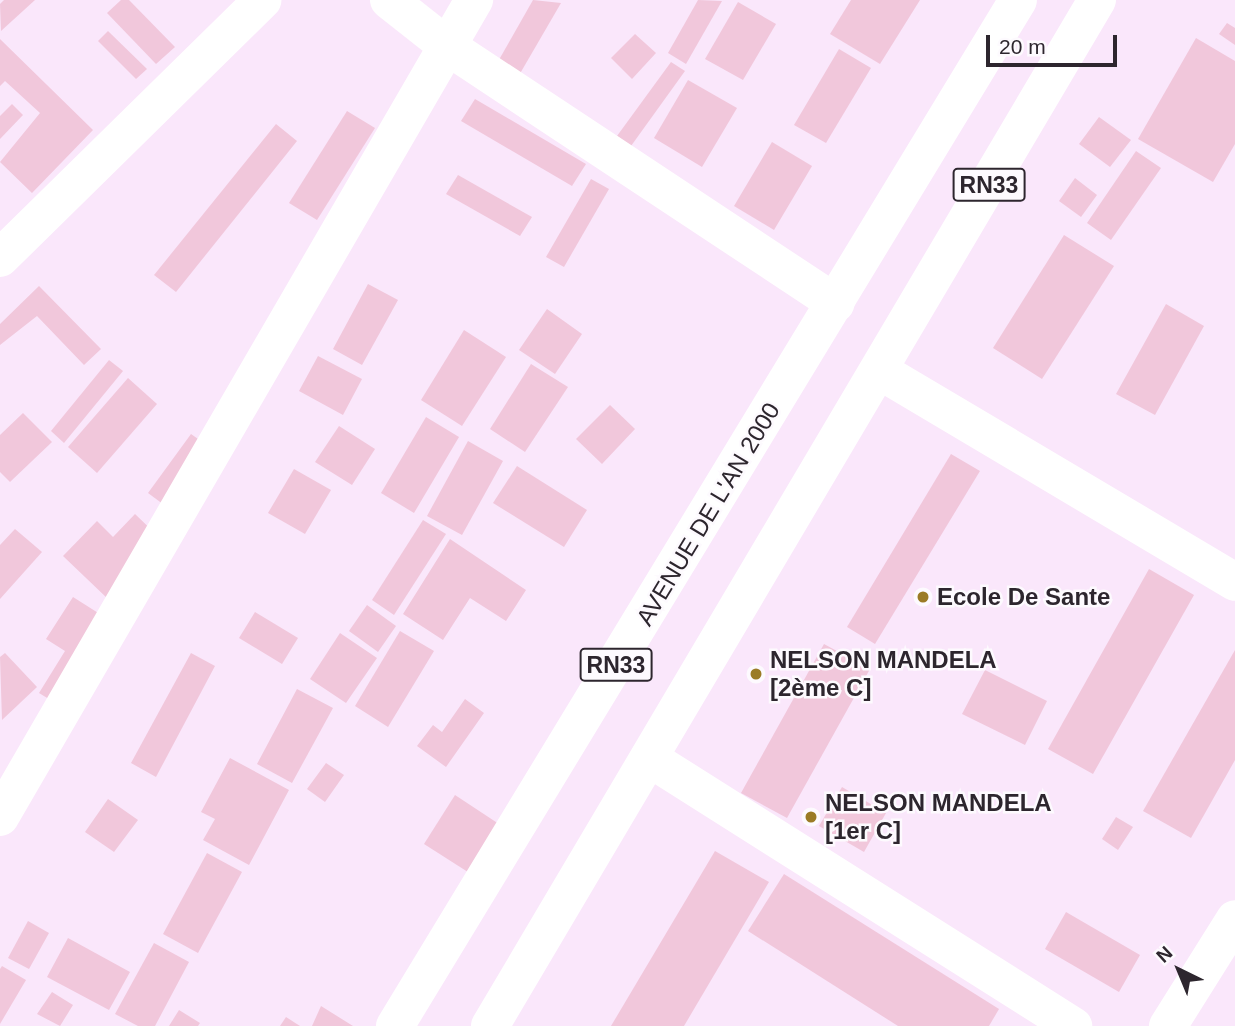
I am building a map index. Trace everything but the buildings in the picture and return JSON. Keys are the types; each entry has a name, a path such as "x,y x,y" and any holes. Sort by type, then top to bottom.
{"street":[{"path":"0,258 263,0"},
{"path":"389,0 447,46 836,303"},
{"path":"0,817 474,0"},
{"name":"AVENUE DE L'AN 2000","path":"395,1026 1018,0"},
{"name":"RN33","path":"490,1026 880,371 1097,0"},
{"path":"880,371 1235,582"},
{"path":"649,758 1073,1026"},
{"path":"1168,1026 1235,919"}],"place":[{"name":"Ecole De Sante","path":"923,597"},
{"name":"NELSON MANDELA [2ème C]","path":"756,674"},
{"name":"NELSON MANDELA [1er C]","path":"811,817"}]}
